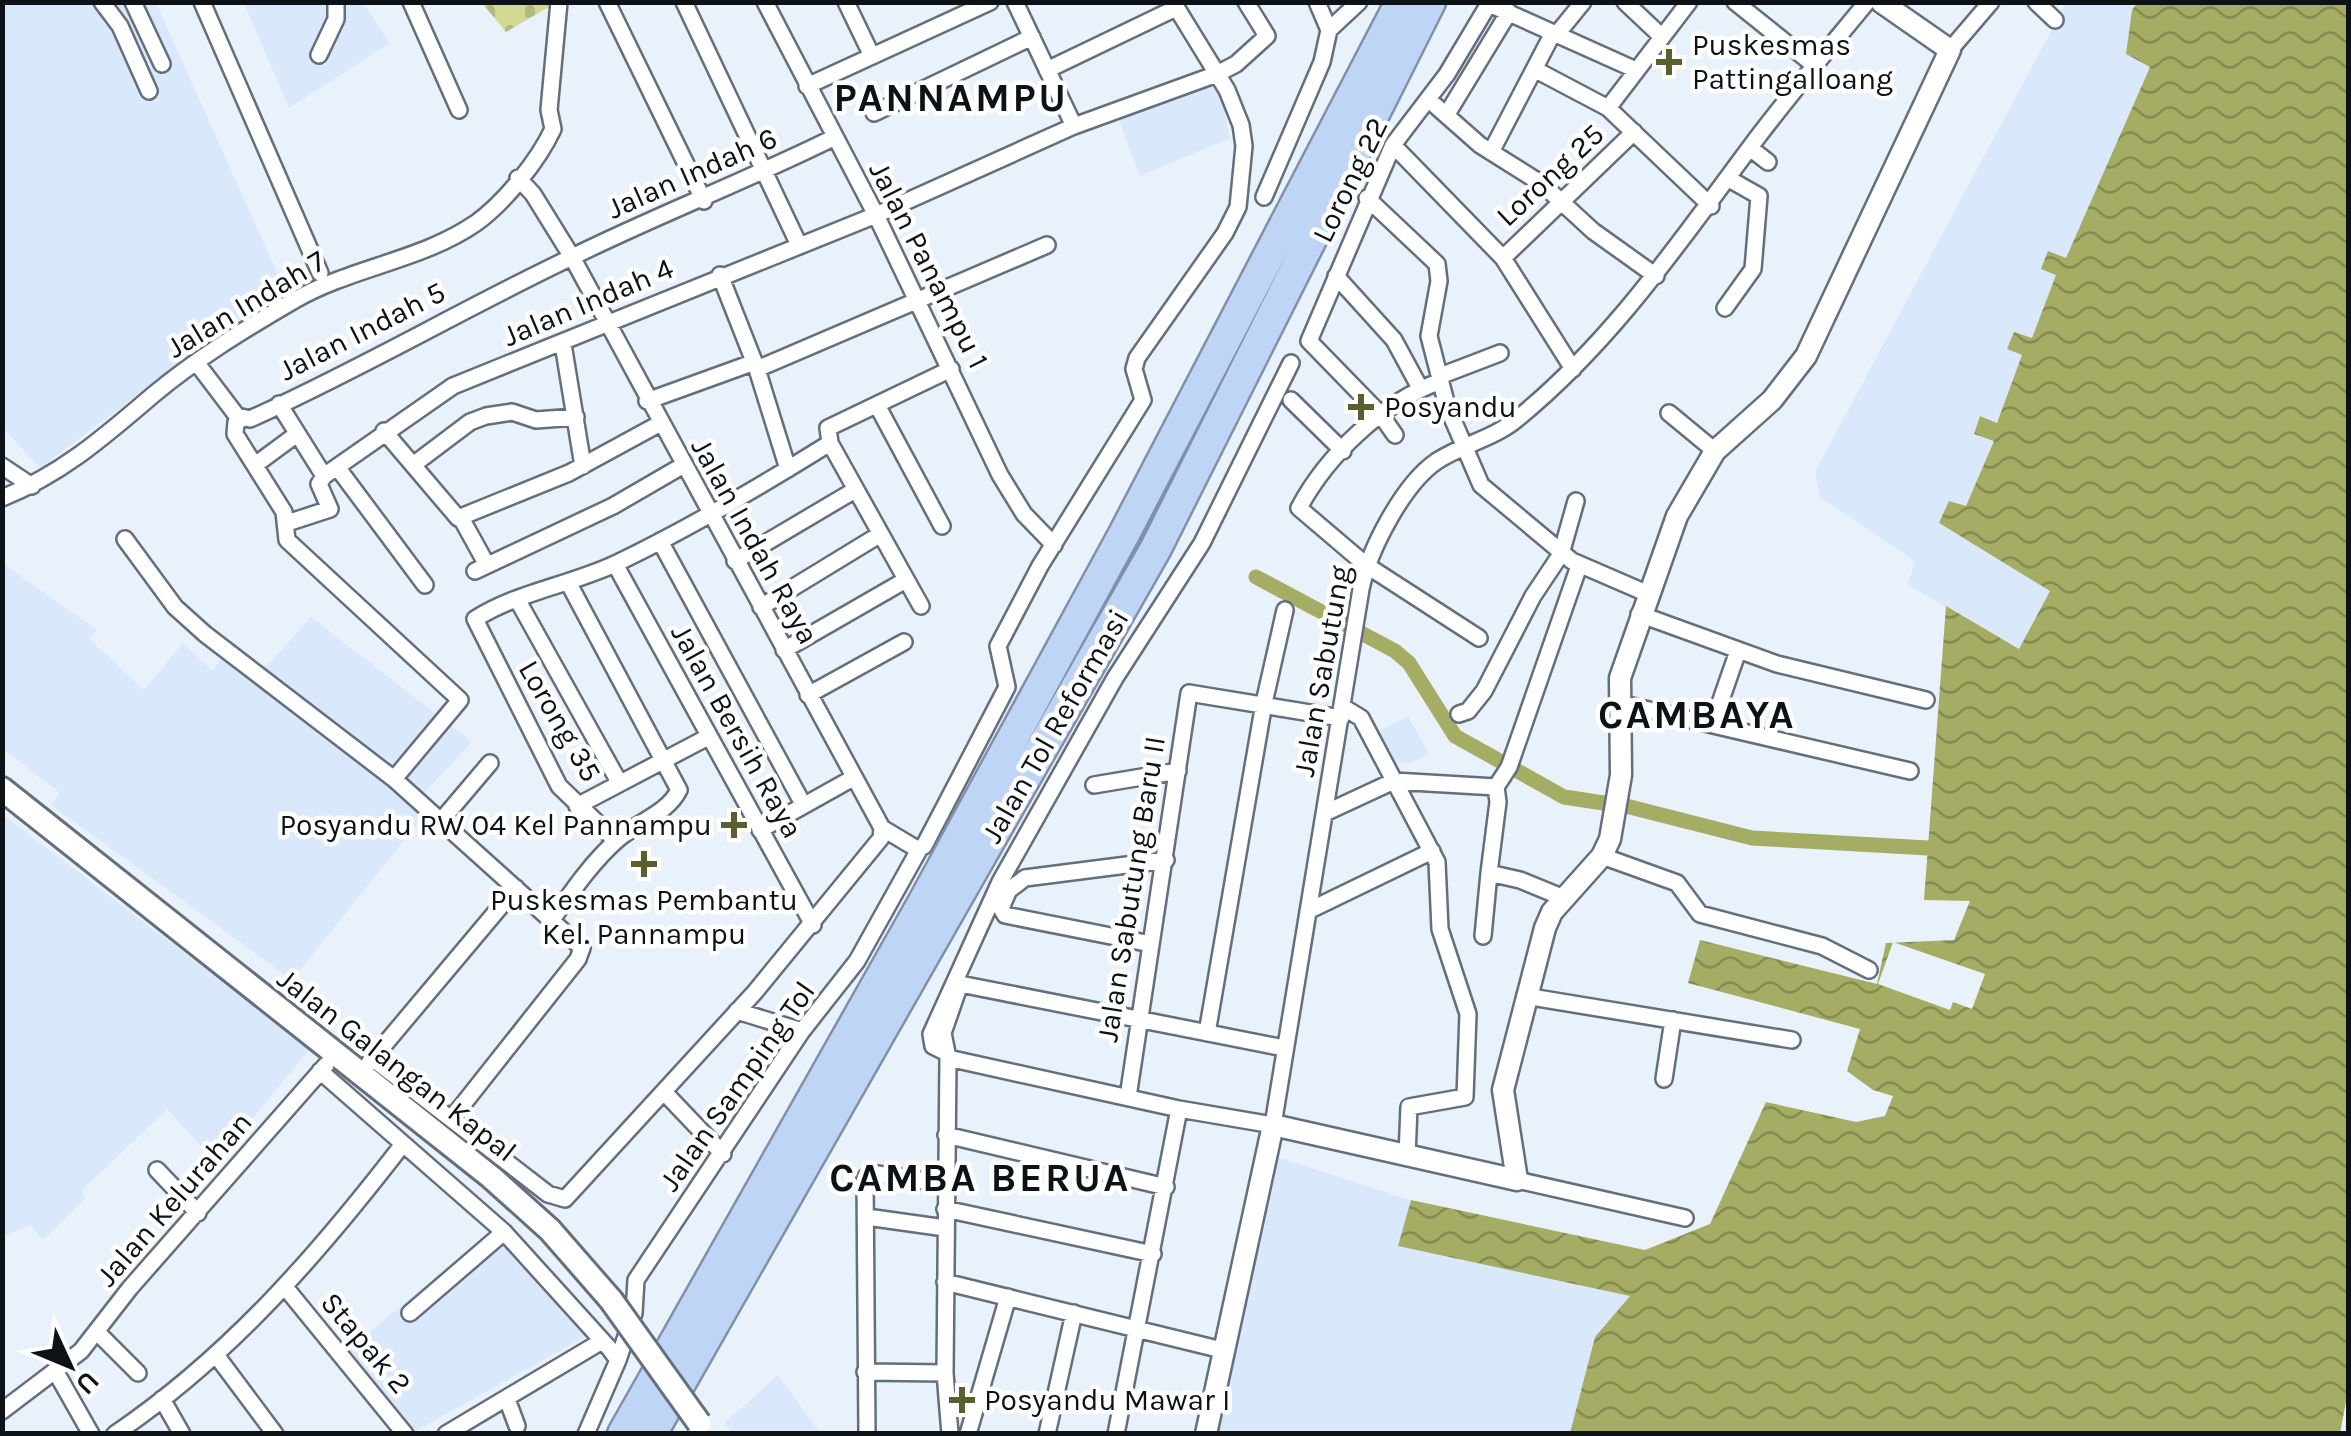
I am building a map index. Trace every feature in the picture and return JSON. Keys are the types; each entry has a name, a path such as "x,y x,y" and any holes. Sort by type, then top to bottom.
{"highway":[{"name":"Jalan Tol Reformasi","path":"623,1434 922,905 1087,602 1400,2"},
{"name":"Jalan Tol Reformasi","path":"651,1434 1156,548 1430,2"},
{"path":"693,1430 944,920"}],"main road":[{"name":"Jalan Galangan Kapal","path":"2,789 328,1063 366,1066 522,1203 611,1300 693,1430"}],"street":[{"path":"102,2 120,26 149,92"},
{"path":"133,2 162,64"},
{"path":"202,2 320,273"},
{"path":"319,56 336,19 336,2"},
{"path":"411,2 459,110"},
{"name":"Jalan Indah 7","path":"2,498 32,486 99,442 196,362 324,285 456,234 480,220 518,178 553,128 550,110 559,2"},
{"path":"607,2 704,201"},
{"path":"684,2 799,244"},
{"name":"Jalan Panampu 1","path":"765,2 876,215 1000,475 1024,514 1054,546"},
{"path":"846,2 872,56"},
{"path":"807,86 990,2"},
{"name":"Jalan Indah 4","path":"330,472 454,386 876,215 1074,126 1217,74 1267,36 1246,2"},
{"path":"1317,2 1329,30"},
{"path":"1264,197 1312,92 1329,30 1359,2"},
{"path":"1491,152 1555,33 1583,2"},
{"path":"1626,2 1660,35"},
{"path":"1608,108 1660,35 1689,2"},
{"path":"1734,2 1814,65"},
{"name":"Jalan Sabutung","path":"1273,1125 1366,565 1392,517 1433,464 1504,430 1573,370 1656,276 1750,148 1867,2"},
{"path":"1880,2 1950,50"},
{"path":"1516,1180 1503,1090 1525,996 1544,928 1564,898 1602,856 1616,807 1623,665 1677,516 1715,451 1772,400 1806,356 1950,50 1991,2"},
{"path":"2036,2 2056,20"},
{"path":"1489,4 1636,70"},
{"name":"Lorong 22","path":"1381,414 1309,341 1366,198 1393,144 1429,100 1489,4"},
{"path":"1020,5 1074,126"},
{"path":"1047,70 1174,5"},
{"name":"Jalan Samping Tol","path":"586,1434 634,1313 632,1288 802,1031 857,961 1007,687 998,646 1143,400 1134,369 1136,358 1236,214 1244,146 1241,125 1217,74 1174,5"},
{"path":"1447,114 1509,12"},
{"path":"874,113 1032,38"},
{"path":"1536,70 1608,108 1711,206"},
{"path":"1429,100 1491,152 1542,184 1559,202 1656,276"},
{"name":"Lorong 25","path":"1503,258 1559,202 1606,164 1634,132"},
{"name":"Jalan Indah 6","path":"572,257 666,212 704,201 834,138"},
{"path":"1393,144 1503,258 1573,370"},
{"path":"1750,148 1768,162"},
{"name":"Jalan Indah Raya","path":"518,178 533,194 572,257 709,516 882,828"},
{"path":"1725,308 1753,268 1758,196 1729,179"},
{"path":"1366,198 1436,264 1440,281 1428,326 1463,450 1481,485 1579,566 1646,593"},
{"path":"647,400 754,366 1046,245"},
{"name":"Jalan Indah 5","path":"242,418 279,404 572,257"},
{"path":"720,275 788,469"},
{"path":"1336,276 1394,340 1420,388"},
{"path":"562,344 583,466"},
{"path":"1479,638 1366,565 1306,516 1300,504 1344,450 1381,414 1440,373 1500,353"},
{"path":"196,362 242,418 234,429 286,523 286,540 460,700 394,779"},
{"path":"1292,363 1202,543 1115,678 1000,882 931,1034 933,1046 947,1055 1179,1109 1273,1125 1685,1218"},
{"path":"921,606 830,443 830,426 951,368"},
{"path":"1292,400 1344,450"},
{"path":"279,404 296,434 425,585"},
{"path":"877,405 942,526"},
{"path":"413,465 470,422 486,416 512,412 536,420 576,417"},
{"path":"1669,413 1715,451"},
{"path":"1381,414 1395,435"},
{"path":"460,518 583,466 660,424"},
{"path":"1367,428 1378,441"},
{"path":"384,431 450,513 460,518 481,568 613,506 682,466"},
{"path":"255,464 296,434"},
{"path":"619,782 517,599 614,564 709,516 830,443"},
{"path":"2,466 32,486"},
{"path":"286,523 330,509 319,484 330,472"},
{"path":"735,561 855,490"},
{"path":"1459,714 1468,711 1484,691 1533,596 1561,554 1576,501"},
{"path":"761,606 880,535"},
{"path":"125,539 150,576 187,618 394,779 580,945 582,953 452,1118"},
{"path":"660,541 803,804"},
{"name":"Jalan Bersih Raya","path":"614,564 812,925"},
{"path":"1483,936 1498,802 1496,787 1509,767 1579,566"},
{"path":"784,650 904,580"},
{"path":"551,922 616,841 668,806 678,787 568,582"},
{"name":"Lorong 35","path":"517,599 476,617 474,626 558,786 616,841"},
{"path":"1207,1033 1264,703 1286,610"},
{"path":"1640,614 1738,651 1926,700"},
{"path":"808,695 904,642"},
{"path":"1713,724 1738,651"},
{"name":"Jalan Sabutung Baru II","path":"1128,1096 1191,691 1264,703"},
{"path":"1264,703 1342,712 1361,718 1432,850 1439,880 1440,929 1468,1014 1466,1095 1408,1108 1407,1156"},
{"path":"1619,703 1910,772"},
{"path":"577,806 708,737"},
{"path":"440,822 490,763"},
{"path":"1094,785 1178,771"},
{"path":"760,830 853,778"},
{"path":"1325,812 1394,782 1496,787"},
{"path":"516,888 366,1066 452,1118 548,1194 565,1199 812,925 874,852 882,828 920,848"},
{"path":"1308,911 1432,850"},
{"path":"1602,856 1677,884 1700,914 1822,946 1870,970"},
{"path":"1151,944 1006,915 1000,908 1009,890 1025,878 1166,860"},
{"path":"1489,873 1520,880 1564,898"},
{"path":"950,1434 945,1373 947,1055 943,1033 963,982 1284,1048"},
{"path":"1525,996 1792,1040"},
{"path":"737,1011 802,1031"},
{"path":"1664,1079 1673,1020"},
{"path":"328,1063 402,1144 504,1232 618,1360"},
{"name":"Jalan Kelurahan","path":"2,1411 56,1374 96,1332 328,1063"},
{"path":"664,1092 723,1154"},
{"path":"1116,1434 1179,1109"},
{"path":"1206,1434 1273,1125"},
{"path":"946,1135 1166,1187"},
{"path":"115,1434 216,1355 285,1288 321,1250 402,1144"},
{"path":"157,1170 198,1213"},
{"path":"866,1434 865,1178 870,1173 890,1174 946,1184"},
{"path":"945,1209 1153,1254"},
{"path":"874,1218 944,1228"},
{"path":"410,1313 504,1232"},
{"path":"946,1282 1138,1326 1222,1350"},
{"name":"Stapak 2","path":"285,1288 405,1434"},
{"path":"968,1434 1008,1297"},
{"path":"1047,1434 1074,1312"},
{"path":"96,1332 138,1373"},
{"path":"446,1434 602,1341"},
{"path":"216,1355 275,1434"},
{"path":"866,1372 945,1373"},
{"path":"56,1374 91,1434"},
{"path":"162,1398 182,1434"},
{"path":"507,1399 517,1426"}],"shaded area":[{"path":"3,3 156,3 284,288 264,299 220,341 149,386 40,468 3,428"},
{"path":"244,3 363,3 390,43 289,108"},
{"path":"2066,3 2138,3 2132,10 2126,54 2150,66 2066,259 2048,252 2056,275 2032,338 2014,333 2022,354 1997,424 1981,417 1994,440 1966,507 1949,502 2051,591 2019,649 1908,585 1915,561 1820,497 1815,472"},
{"path":"1217,80 1230,138 1140,176 1117,115"},
{"path":"2,563 97,630 89,639 144,690 183,643 213,671 221,659 267,666 311,617 472,742 421,796 417,824 292,980 51,805 60,793 3,749"},
{"path":"1408,716 1429,753 1411,763 1388,762 1371,735"},
{"path":"2,814 310,1049 216,1162 167,1109 82,1190 85,1198 43,1240 31,1225 3,1236"},
{"path":"1276,1157 1411,1200 1399,1246 1631,1296 1595,1337 1570,1433 1217,1434"},
{"path":"491,1231 586,1336 412,1433 347,1351"},
{"path":"778,1375 820,1433 732,1433 725,1423"}],"green space":[{"path":"482,3 556,3 506,32"}],"water":[{"path":"2138,2 2348,3 2348,1391 2340,1433 1570,1433 1595,1337 1630,1296 1398,1246 1411,1200 1645,1250 1710,1224 1766,1102 1856,1122 1885,1116 1893,1096 1873,1090 1847,1071 1860,1029 1688,983 1700,940 1877,984 1886,943 1954,940 1970,901 1924,900 1946,606 2019,649 2050,591 1939,523 1949,501 1966,506 1994,441 1974,434 1980,416 1997,423 2022,355 2007,349 2014,332 2032,338 2056,275 2041,269 2048,251 2066,258 2150,67 2126,54 2132,10"}],"pier":[{"path":"1893,942 1985,974 1972,1009 1953,1002 1950,1010 1878,984"}],"waterway":[{"path":"1256,577 1395,651 1409,663 1455,736 1564,797 1630,807 1752,838 1928,848"}],"place":[{"name":"Puskesmas Pattingalloang","path":"1669,62"},
{"name":"Posyandu","path":"1361,407"},
{"name":"Posyandu RW 04 Kel Pannampu","path":"734,825"},
{"name":"Puskesmas Pembantu Kel. Pannampu","path":"644,864"},
{"name":"Posyandu Mawar I","path":"962,1400"}],"district":[{"name":"PANNAMPU","path":"951,97"},
{"name":"CAMBAYA","path":"1697,714"},
{"name":"CAMBA BERUA","path":"980,1177"}]}
